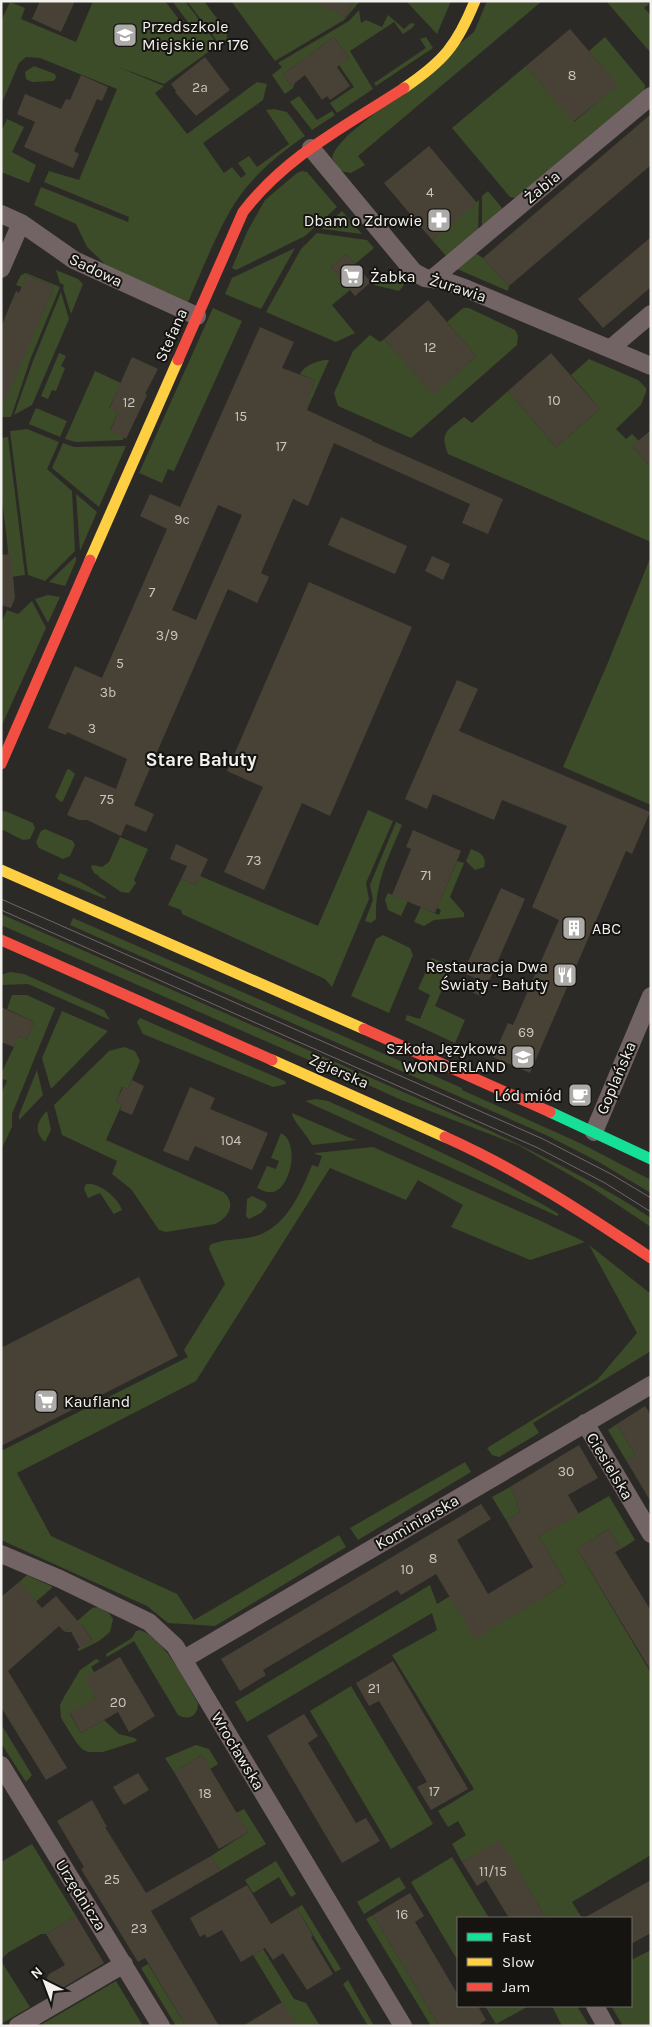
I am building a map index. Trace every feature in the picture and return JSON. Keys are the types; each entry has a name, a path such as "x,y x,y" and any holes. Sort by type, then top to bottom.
{"main road":[{"name":"Stefana","path":"1,764 243,212 254,196 286,166 310,148 429,70 448,53 456,41 475,1"},
{"path":"1,870 594,1132 651,1159"},
{"name":"Zgierska","path":"1,940 475,1150 557,1195 651,1258"}],"street":[{"name":"Żabia","path":"432,278 651,96"},
{"name":"Żurawia","path":"310,148 419,276 467,289 651,366"},
{"name":"Sadowa","path":"1,214 21,223 74,260 197,316"},
{"path":"1,269 21,223"},
{"path":"611,348 651,314"},
{"name":"Goplańska","path":"594,1132 651,996"},
{"name":"Kominiarska","path":"184,1660 651,1385"},
{"name":"Ciesielska","path":"585,1423 651,1534"},
{"name":"Wrocławska","path":"1,1554 60,1579 148,1622 175,1646 403,2026"},
{"name":"Urzędnicza","path":"1,1765 161,2026"},
{"path":"18,2026 124,1964"},
{"path":"596,2007 606,2026"}],"green space":[{"path":"93,1 165,1 184,26 188,22 172,1 185,1 218,45 164,84 118,67 164,86 155,93 187,134 257,82 267,84 263,100 203,143 224,173 232,167 241,178 246,174 238,163 249,156 257,167 289,144 266,110 274,109 287,112 305,136 266,167 245,189 228,214 188,302 108,267 87,247 76,224 34,205 41,187 128,222 129,217 44,182 49,171 79,180 117,89 40,58 26,57 19,63 1,105 1,21 10,2 25,8 21,19 76,42"},
{"path":"187,1 204,1 227,32 227,39 220,45"},
{"path":"231,1 314,1 346,17 353,1 360,1 344,20 275,61"},
{"path":"406,1 451,1 437,34"},
{"path":"487,1 542,1 358,156 365,165 351,173 340,171 332,158 341,143 348,135 474,32"},
{"path":"606,1 650,3 644,8 651,15 651,53"},
{"path":"359,10 361,23 366,20 382,27 388,15 404,29 411,23 415,24 403,34 394,22 350,51 373,89 337,113 330,103 354,87 339,65 349,58 334,37 283,74 291,86 295,83 293,88 285,94 272,75 282,67 278,63 349,21"},
{"path":"426,37 433,48 376,86 374,83 426,48 420,39"},
{"path":"605,37 645,85 644,92 515,198 510,197 452,128 526,66 574,122 617,85 589,51"},
{"path":"34,66 55,74 56,78 53,81 32,82 26,79 25,72"},
{"path":"299,96 317,120 332,111 335,115 312,130 290,102"},
{"path":"7,119 24,127 12,152 36,165 29,183 1,172 1,132"},
{"path":"307,172 337,207 305,236 236,270 232,268 247,232 265,200 297,173"},
{"path":"488,191 502,208 501,212 482,228 482,196"},
{"path":"479,200 478,231 447,257 432,240"},
{"path":"342,211 362,234 322,229"},
{"path":"317,233 367,240 374,248 355,264 346,254 331,267 350,290 332,305 355,333 336,342 266,312 301,249"},
{"path":"295,248 261,309 225,294 232,278"},
{"path":"474,252 483,258 509,286 508,291 457,269"},
{"path":"56,270 78,279 83,284 71,314 63,288 64,285 60,283"},
{"path":"390,271 393,271 404,285 399,291 374,285"},
{"path":"26,273 60,287 30,360 11,417 1,417 1,408 54,287 27,275 22,287 16,285 21,275"},
{"path":"61,292 69,319 32,405 14,415 33,361"},
{"path":"213,308 242,321 174,471 168,469 162,483 139,473"},
{"path":"463,308 469,308 515,330 518,336 517,345 411,438 338,406 334,393 353,351 370,335 380,342 384,339 433,394 476,356 447,322"},
{"path":"59,353 66,356 61,366 65,368 56,391 52,390 48,399 41,396"},
{"path":"589,359 638,380 646,388 641,405 616,429 626,439 632,434 639,441 632,446 651,467 651,542 448,454 445,447 445,436 450,429 464,417 472,423 508,391 556,447 600,409 571,375"},
{"path":"329,360 309,405 293,397 310,394 315,380 300,374 311,364"},
{"path":"95,371 121,383 109,408 118,413 110,430 123,437 123,440 76,442 65,439"},
{"path":"36,408 67,421 60,437 29,424"},
{"path":"27,429 59,442 47,469 72,491 75,551 45,581 28,575 10,431"},
{"path":"8,437 25,575 11,577 1,489 1,438"},
{"path":"63,443 74,447 126,446 99,507 52,468"},
{"path":"76,494 97,512 80,551"},
{"path":"76,556 76,561 65,586 49,582"},
{"path":"651,556 651,805 563,767"},
{"path":"48,595 60,597 48,623 35,599"},
{"path":"32,601 46,628 1,727 1,623 7,610 18,614"},
{"path":"69,769 75,774 61,802 55,797"},
{"path":"368,810 393,821 366,883 369,899 332,987 325,979 182,914 181,910 168,905 181,879 196,885 200,876 318,926"},
{"path":"5,811 33,823 35,828 30,839 23,840 1,829 1,812"},
{"path":"396,822 402,825 383,870 376,905 376,919 371,923 365,921 373,900 370,885"},
{"path":"45,829 73,841 75,845 70,856 63,859 39,848 36,842 41,831"},
{"path":"120,837 148,849 134,880 136,883 129,893 121,892 99,877 91,867 92,865 102,867 109,862"},
{"path":"471,849 484,857 484,867 475,870 466,861"},
{"path":"457,861 464,863 450,897 464,913 464,917 434,920 424,926 414,922 421,907 439,915 441,910 437,908"},
{"path":"60,873 81,882 106,897 105,899 57,879"},
{"path":"388,893 408,901 401,916 388,910 385,899"},
{"path":"1,914 491,1131 572,1172 612,1194 651,1218 651,1227 594,1189 518,1145 352,1079 1,925"},
{"path":"73,918 462,1088 462,1090 582,1144 651,1180 651,1193 597,1161 546,1135 70,925"},
{"path":"383,935 410,948 413,955 389,1013 351,996 376,939"},
{"path":"432,958 452,966 435,1006 465,1020 455,1043 405,1020 407,1015 420,1019 430,995 418,989"},
{"path":"10,972 24,974 104,1010 110,1020 28,984 1,985 1,975"},
{"path":"12,995 27,995 55,1008 12,1114 12,1127 1,1150 1,1093 7,1081 1,1078 1,1074 19,1036 27,1039 34,1022 7,1009"},
{"path":"62,1011 108,1031 51,1089 42,1058"},
{"path":"140,1018 285,1081 286,1084 273,1087 143,1034 137,1022"},
{"path":"124,1047 135,1051 140,1061 128,1089 122,1087 116,1102 122,1104 106,1140 223,1192 230,1201 229,1210 224,1218 215,1224 166,1232 159,1230 131,1189 112,1174 117,1161 62,1135 54,1105 109,1051"},
{"path":"37,1070 43,1095 19,1120 19,1115"},
{"path":"316,1099 328,1101 445,1154 559,1214 557,1216 305,1101"},
{"path":"47,1111 51,1130 45,1142 39,1134 38,1126"},
{"path":"292,1113 348,1137 357,1140 312,1145"},
{"path":"281,1133 287,1138 292,1153 289,1172 282,1187 274,1192 266,1192 257,1188 267,1166 276,1169 279,1161 271,1158"},
{"path":"373,1147 585,1242 530,1260 451,1227 463,1205 418,1180 406,1200 330,1168 196,1381 17,1473 51,1536 177,1594 194,1620 339,1535 346,1547 215,1626 168,1623 147,1606 1,1540 1,1451 188,1357 184,1350 225,1284 209,1249 210,1245 252,1237 274,1227 283,1219 297,1198 312,1165 318,1167 322,1156 315,1153"},
{"path":"86,1184 102,1188 117,1201 122,1210 114,1214 100,1193 88,1198 84,1189"},
{"path":"252,1196 265,1202 267,1206 261,1213 249,1219 246,1216 247,1199"},
{"path":"589,1245 651,1294 651,1351 533,1423 539,1433 499,1457 492,1455 487,1448 597,1380 637,1333"},
{"path":"617,1424 635,1455 626,1460 608,1430"},
{"path":"465,1462 471,1472 358,1540 350,1528"},
{"path":"510,1487 518,1502 516,1504 520,1512 506,1520 492,1497"},
{"path":"609,1496 635,1540 621,1549 609,1529 577,1549 651,1673 651,1855 572,1902 581,1917 545,1917 500,1841 462,1862 452,1844 466,1835 458,1821 448,1827 438,1811 474,1789 392,1655 437,1630 432,1613 247,1722 235,1702 430,1585 437,1604 450,1596 475,1638 566,1583 539,1536"},
{"path":"27,1575 53,1587 1,1632 30,1595 19,1582"},
{"path":"98,1607 109,1613 113,1619 110,1632 99,1641 79,1651 77,1649 92,1640 83,1625 71,1632 65,1632 92,1608"},
{"path":"140,1630 158,1642 181,1673 198,1703 195,1714 192,1716 182,1717 178,1715 134,1641 107,1657 106,1654 132,1638 136,1631"},
{"path":"96,1659 100,1661 91,1667 106,1692 70,1714 81,1733 104,1720 119,1734 135,1738 137,1741 103,1752 88,1752 82,1749 76,1742 61,1718 60,1705 80,1670"},
{"path":"351,1686 433,1824 391,1849 310,1711"},
{"path":"1,1724 32,1775 26,1782 1,1743"},
{"path":"196,1745 209,1749 218,1764 210,1769 202,1755 174,1772 165,1758"},
{"path":"244,1809 266,1844 220,1871 211,1856 248,1832 236,1813"},
{"path":"32,1844 76,1916 46,1934 41,1934 9,1952 1,1959 1,1862"},
{"path":"452,1857 488,1917 457,1917 457,1959 411,1882"},
{"path":"276,1861 296,1894 291,1897 279,1877 253,1893 245,1880"},
{"path":"399,1877 406,1888 364,1914 357,1902"},
{"path":"302,1905 341,1969 335,1972 297,1908"},
{"path":"373,1915 439,2026 431,2026 366,1919"},
{"path":"263,1949 294,1999 306,2003 320,2026 296,2026 253,1955"},
{"path":"651,1950 651,2023 647,2026 623,2026 612,2007 632,2007 632,1960"},
{"path":"1,1961 30,2007 1,2024"},
{"path":"148,1964 186,2026 176,2026 141,1968"},
{"path":"348,1980 374,2026 368,2026 343,1984"},
{"path":"116,1981 143,2026 39,2026"},
{"path":"486,2007 527,2007 496,2024"},
{"path":"552,2007 578,2007 588,2024 585,2026 562,2026"}],"building":[{"path":"40,1 75,1 61,32 32,19"},
{"path":"311,1 353,1 346,17"},
{"path":"570,29 618,85 573,122 526,66"},
{"path":"334,37 349,58 337,67 350,86 330,100 327,96 322,100 305,75 291,86 283,74"},
{"path":"205,57 230,90 196,116 175,92 171,84"},
{"path":"81,75 108,87 102,101 97,99 74,151 79,154 73,168 24,147 35,122 17,114 25,94 61,109 66,99 70,100"},
{"path":"651,114 651,165 509,286 483,258"},
{"path":"429,146 477,203 432,240 384,183"},
{"path":"651,237 651,287 603,328 578,299"},
{"name":"Żabka","path":"346,254 371,282 355,296 331,267"},
{"path":"27,275 54,287 1,411 1,327 16,291 19,293"},
{"path":"428,300 476,356 433,395 384,339"},
{"path":"260,327 294,342 282,368 315,380 307,404 309,405 307,410 503,499 488,534 462,523 470,504 334,443 308,506 293,499 261,573 269,577 257,603 228,589 134,805 154,814 146,832 126,824 121,836 87,820 79,820 67,815 85,776 116,789 127,759 67,732 66,735 48,728 75,666 102,678 167,529 140,516 150,494 180,507","holes":["218,505 242,515 196,620 172,610"]},
{"path":"551,353 600,409 556,447 508,391"},
{"path":"132,357 158,369 126,439 110,431 118,413 109,409"},
{"path":"651,430 651,467 632,446"},
{"path":"341,517 407,546 395,574 328,545"},
{"path":"11,554 15,598 11,608 1,605 1,555"},
{"path":"432,556 450,564 443,580 425,571"},
{"path":"309,582 412,627 330,816 302,803 264,890 224,872 263,787 227,771"},
{"path":"457,680 478,689 459,731 650,812 632,854 626,851 530,1073 493,1057 508,1023 513,1025 559,920 532,907 567,826 502,800 494,820 433,794 427,809 405,799"},
{"path":"413,830 461,851 435,913 392,895 411,849 406,847"},
{"path":"176,844 208,859 196,885 181,879 187,866 170,859"},
{"path":"501,888 525,899 482,997 470,991 475,978 463,973"},
{"path":"1,1007 34,1022 27,1039 19,1036 14,1047 1,1042"},
{"path":"132,1080 144,1086 132,1115 120,1110 122,1104 116,1102 123,1087 128,1089"},
{"path":"190,1087 215,1098 210,1109 268,1133 252,1170 195,1146 188,1161 163,1151"},
{"name":"Kaufland","path":"139,1277 178,1356 1,1446 1,1348"},
{"path":"645,1406 651,1415 651,1502 626,1460 635,1455 617,1424"},
{"path":"579,1445 598,1478 568,1495 579,1514 539,1536 566,1583 475,1639 436,1574 401,1595 397,1590 263,1670 266,1675 240,1691 221,1659 481,1504 491,1519 457,1540 488,1594 533,1567 506,1520 520,1512 516,1504 518,1502 510,1487"},
{"path":"609,1529 621,1549 615,1552 651,1611 651,1671 577,1549"},
{"path":"19,1582 42,1608 56,1596 83,1625 92,1641 80,1648 69,1628 65,1632 59,1626 8,1671 67,1768 46,1780 1,1707 1,1597"},
{"path":"120,1657 155,1716 129,1732 118,1712 81,1733 70,1713 96,1698 84,1678"},
{"path":"393,1661 468,1789 431,1810 417,1787 427,1782 379,1701 369,1706 356,1683"},
{"path":"304,1714 318,1736 308,1743 356,1823 366,1818 380,1841 342,1863 267,1736"},
{"path":"202,1755 248,1832 219,1849 174,1772"},
{"path":"138,1773 149,1790 124,1805 113,1787"},
{"path":"92,1800 107,1827 105,1827 146,1893 211,1856 220,1871 151,1911 219,2026 186,2026 145,1958 138,1962 81,1869 84,1867 57,1821"},
{"path":"500,1840 545,1917 508,1917 486,1880 477,1886 462,1862"},
{"path":"651,1880 651,1933 632,1943 632,1917 586,1917"},
{"path":"247,1885 271,1924 297,1908 313,1936 311,1937 333,1974 307,1990 283,1953 273,1960 265,1948 241,1962 222,1930 207,1938 205,1934 200,1937 190,1918"},
{"path":"410,1893 424,1916 415,1922 457,1993 457,2007 479,2007 486,2020 477,2026 439,2026 373,1915"},
{"path":"76,1916 104,1963 54,1993 46,1980 49,1974 65,1965 46,1934"},
{"path":"282,2002 297,2026 243,2026"}],"tram line":[{"path":"1,899 543,1139 611,1174 651,1198"},
{"path":"1,910 538,1148 605,1183 651,1212"}],"traffic: fast":[{"path":"550,1112 651,1159"}],"traffic: slow":[{"path":"404,88 429,69 448,51 462,29 475,1"},
{"path":"90,560 178,360"},
{"path":"1,870 364,1029"},
{"path":"272,1060 445,1137"}],"traffic: jam":[{"path":"178,360 243,212 260,192 298,158 339,129 404,88"},
{"path":"1,764 90,560"},
{"path":"1,940 272,1060"},
{"path":"364,1029 550,1112"},
{"path":"445,1137 525,1178 651,1258"}],"place":[{"name":"Przedszkole Miejskie nr 176","path":"125,35"},
{"name":"Dbam o Zdrowie","path":"439,220"},
{"name":"Żabka","path":"352,276"},
{"name":"ABC","path":"574,928"},
{"name":"Restauracja Dwa Światy - Bałuty","path":"565,975"},
{"name":"Szkoła Językowa WONDERLAND","path":"523,1057"},
{"name":"Lód miód","path":"580,1095"},
{"name":"Kaufland","path":"46,1401"}],"district":[{"name":"Stare Bałuty","path":"201,760"}]}
